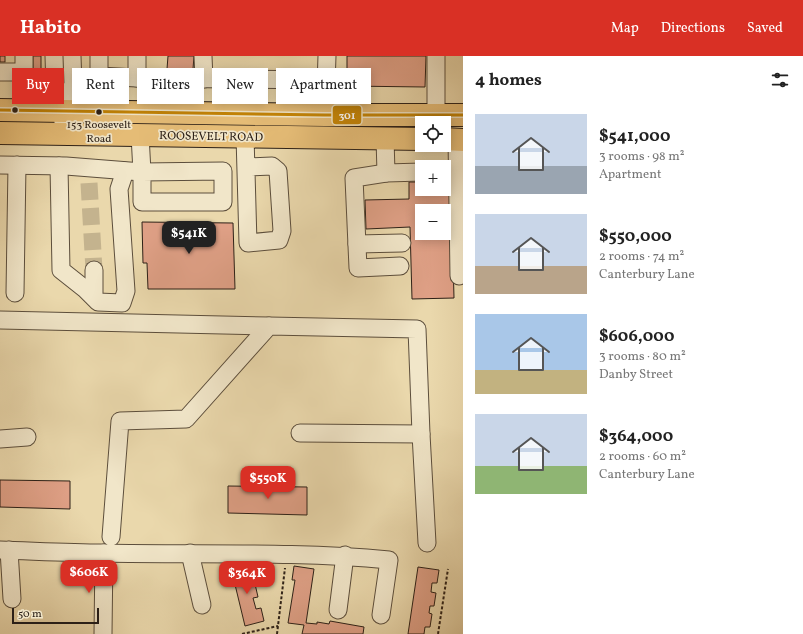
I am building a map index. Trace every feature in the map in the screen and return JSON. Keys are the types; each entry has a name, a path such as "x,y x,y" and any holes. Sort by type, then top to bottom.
{"main road":[{"name":"ROOSEVELT ROAD","path":"0,110 325,115 463,115"},
{"name":"ROOSEVELT ROAD","path":"0,133 415,139"}],"street":[{"path":"0,72 24,72 24,56"},
{"path":"54,56 55,88 63,111 63,134"},
{"path":"63,111 73,84 72,56"},
{"path":"99,56 99,76 137,78"},
{"path":"137,56 137,68"},
{"path":"203,56 204,68"},
{"path":"328,56 328,68"},
{"path":"436,56 436,115"},
{"path":"204,79 276,80"},
{"path":"325,115 326,104"},
{"path":"0,165 59,166 89,175 133,172 223,171 223,202 142,202 133,172 140,135"},
{"path":"245,136 248,242 279,240 282,231 278,171 272,166 246,167"},
{"path":"385,138 386,173"},
{"path":"455,139 460,276"},
{"path":"15,293 17,165"},
{"path":"59,166 61,270 94,296 98,302 122,303 126,291 119,189 133,172"},
{"path":"400,266 358,268 354,178 386,173 415,172"},
{"path":"357,244 402,244"},
{"path":"94,270 94,296"},
{"path":"0,320 417,329 427,543"},
{"path":"111,536 120,421 186,419 269,326"},
{"path":"300,433 421,434"},
{"path":"0,438 27,436"},
{"path":"12,599 5,550 104,553 287,554 346,556 389,560 381,615"},
{"path":"103,634 104,553"},
{"path":"190,553 202,605"},
{"path":"338,610 346,556"}],"path":[{"path":"277,634 287,554"},
{"path":"438,634 448,569"},
{"path":"242,634 278,626"}],"building":[{"path":"0,56 5,56 5,62 0,62"},
{"path":"33,56 41,56 41,68 33,68"},
{"path":"168,56 194,56 193,68 167,68"},
{"path":"347,56 426,56 425,87 371,86 371,68 347,68"},
{"path":"451,181 454,298 412,299 410,227 366,229 365,200 409,199 409,182 415,182 415,196 451,196"},
{"path":"142,222 233,223 235,289 148,289 147,263 143,263"},
{"path":"0,480 70,481 70,509 0,507"},
{"path":"228,486 307,487 307,515 228,513"},
{"path":"250,564 254,577 250,577 252,585 255,584 258,597 253,598 256,609 261,608 264,621 245,626 231,568"},
{"path":"294,566 314,569 306,623 317,624 317,622 329,624 330,621 364,627 363,634 302,634 304,625 288,623 295,580 292,580"},
{"path":"418,567 439,570 437,583 432,583 431,592 436,593 434,606 430,606 429,613 432,614 430,627 425,627 424,634 408,634"}],"tunnel":[{"path":"89,183 94,270"}],"transit line":[{"name":"301","path":"0,110 325,115 463,115"}],"place":[{"name":"153 Roosevelt Road","path":"99,112"}]}
